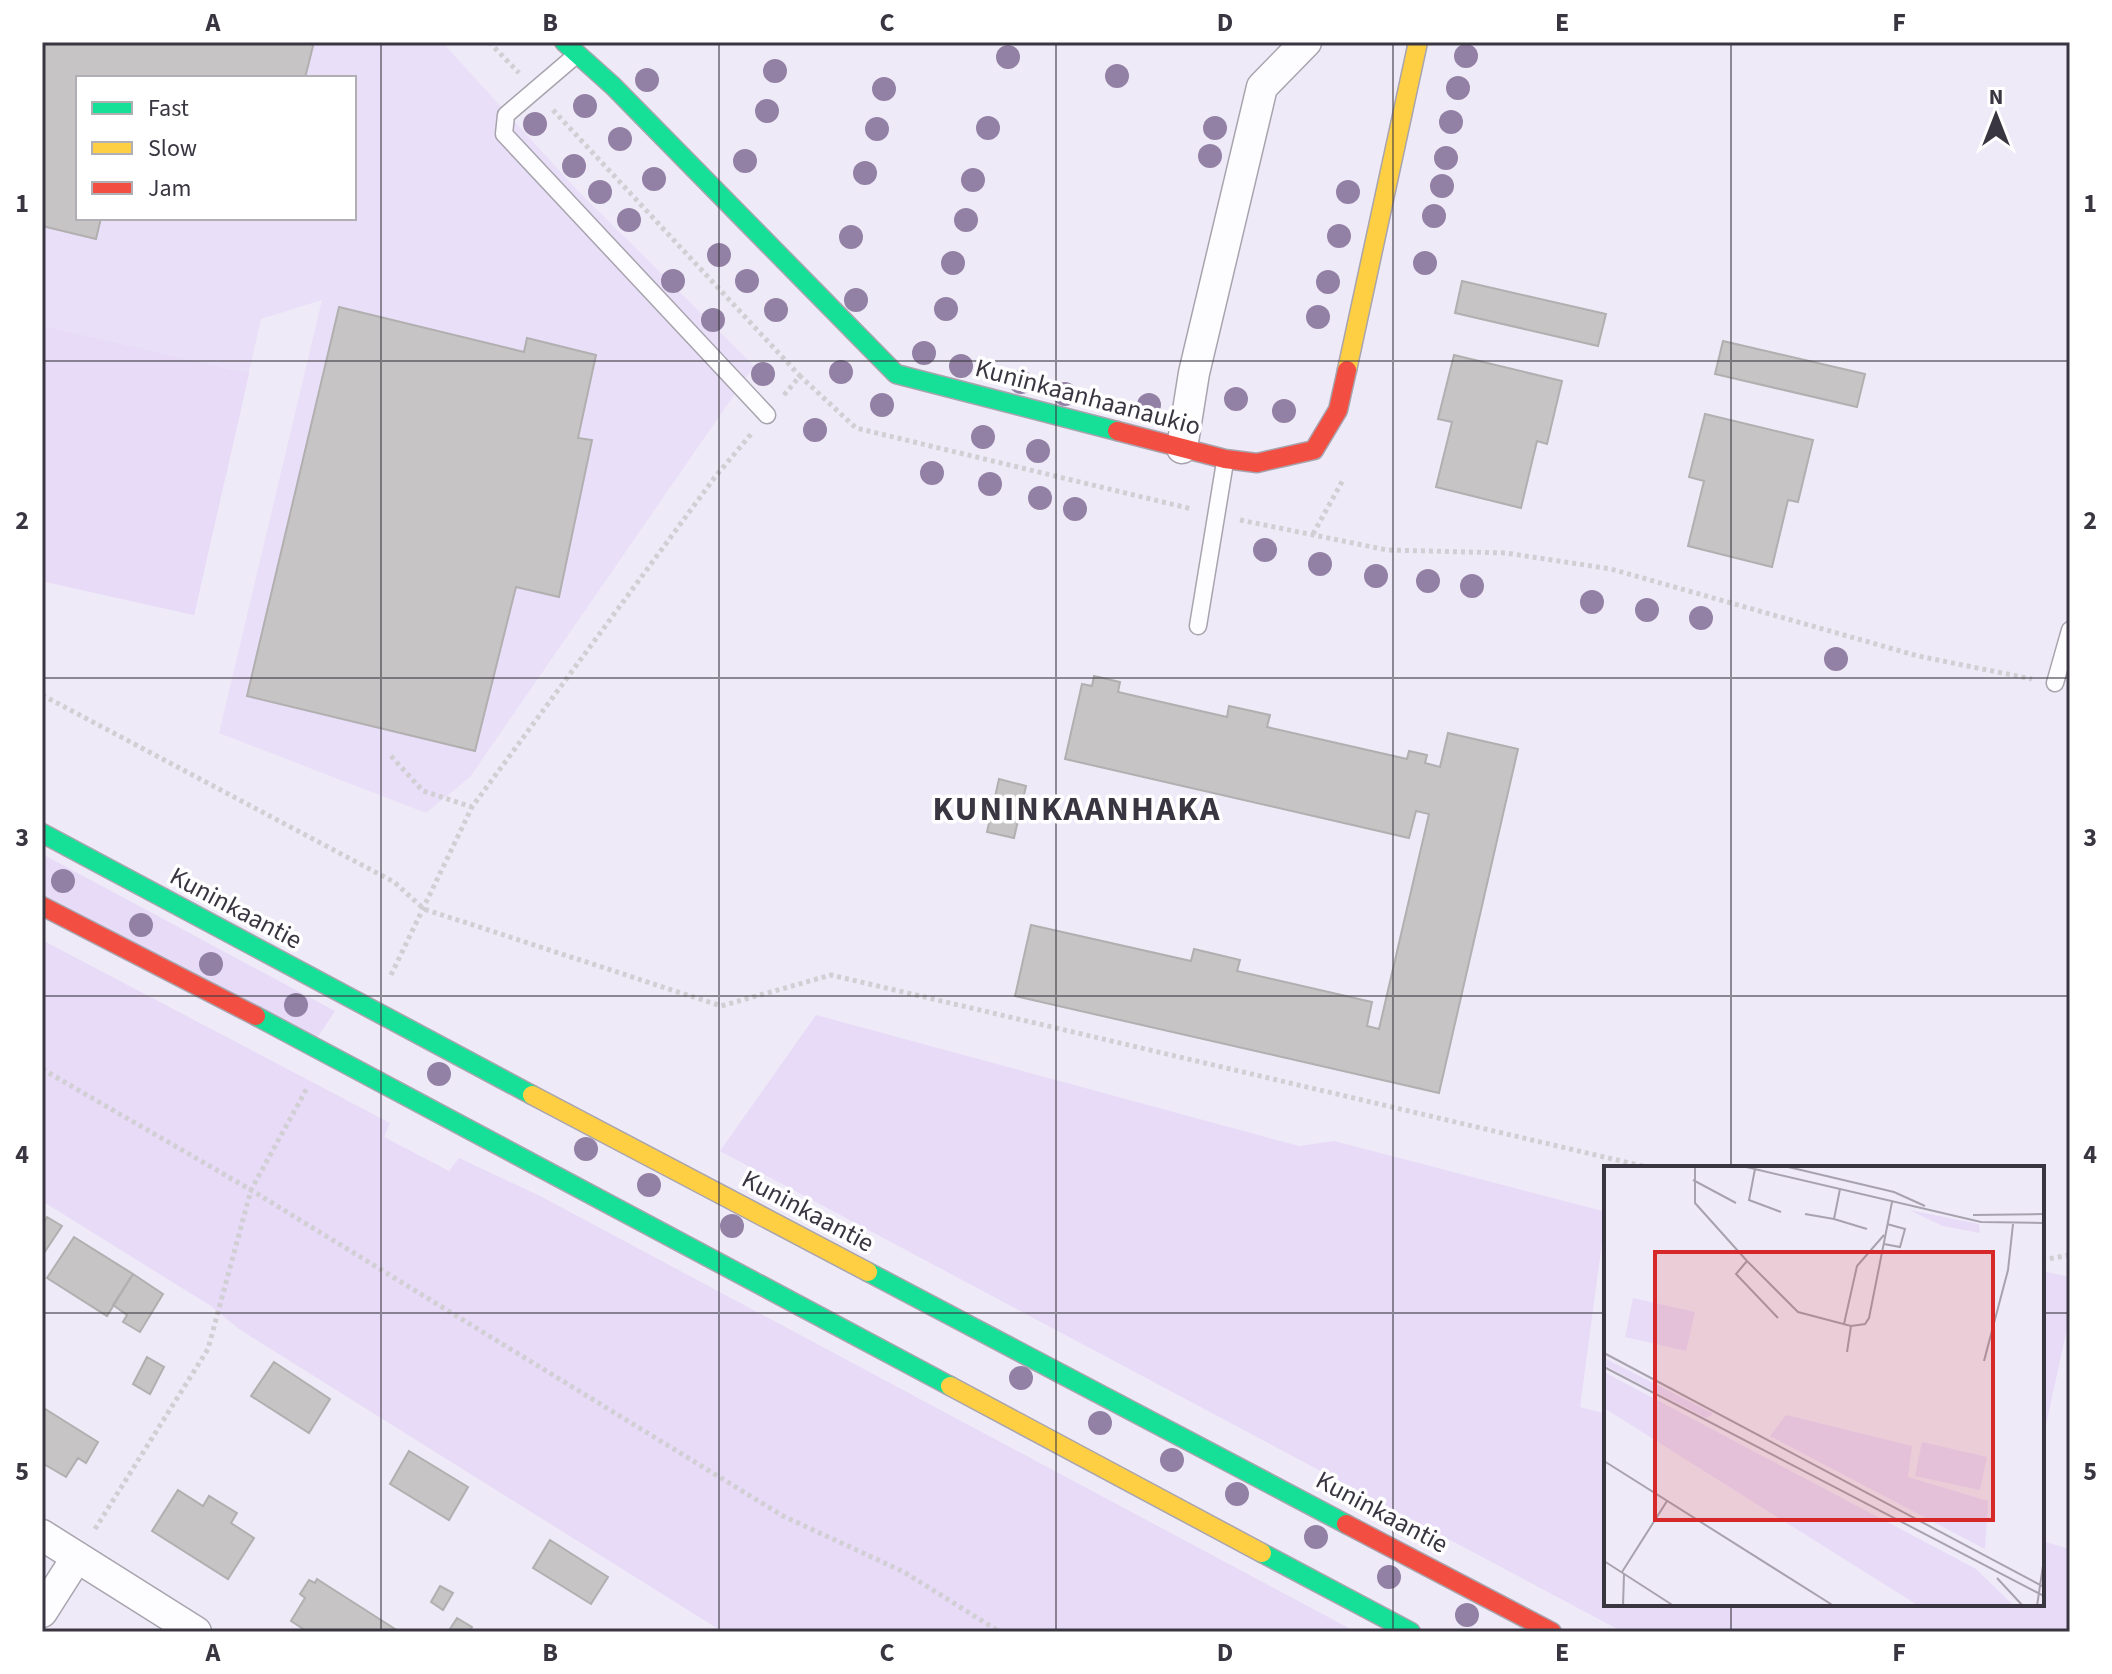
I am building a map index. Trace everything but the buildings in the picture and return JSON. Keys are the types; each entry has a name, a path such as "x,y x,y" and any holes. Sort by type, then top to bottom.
{"main road":[{"name":"Kuninkaanhaanaukio","path":"570,48 613,86 896,374 1225,459 1257,463 1314,450 1338,410 1418,42"},
{"name":"Kuninkaantie","path":"42,833 374,1012 1552,1632"},
{"path":"42,906 325,1052 1411,1632"}],"street":[{"path":"1182,448 1194,373 1262,87 1306,42"},
{"path":"42,1535 196,1632"},
{"path":"42,1612 77,1557"}],"lane":[{"path":"570,48 535,91 506,115 504,134 767,415"},
{"path":"1198,626 1225,459"},
{"path":"2055,683 2070,630"}],"path":[{"path":"489,42 800,376 856,428 1218,516 1387,550 1506,553 1611,569 1918,656 2055,683"},
{"path":"374,1012 472,807 715,477 800,376"},
{"path":"42,695 394,882 424,909 721,1006 831,975 1643,1166"},
{"path":"391,756 423,791 472,807"},
{"path":"77,1557 208,1349 251,1190 325,1052"},
{"path":"42,1069 251,1190 783,1516 904,1572 1000,1632"},
{"path":"2044,1260 2070,1255"}],"shaded area":[{"path":"42,42 442,42 577,190 754,366 470,777 426,813 219,733 322,300 261,319 194,615 42,581"},
{"path":"42,326 249,374 194,615 42,581"},
{"path":"42,854 335,1011 317,1038 42,894"},
{"path":"42,940 390,1123 384,1137 449,1171 459,1158 540,1196 1356,1632 723,1632 239,1329 211,1306 42,1201"},
{"path":"816,1015 1299,1146 1334,1141 1604,1211 1580,1407 1604,1413 1604,1606 2044,1606 2044,1542 2070,1549 2070,1632 1623,1632 720,1151"},
{"path":"2044,1271 2070,1277 2070,1315 2044,1434"}],"traffic: fast":[{"path":"564,42 613,86 896,374 1117,431"},
{"path":"42,833 532,1095"},
{"path":"256,1016 950,1386"},
{"path":"868,1272 1346,1524"},
{"path":"1262,1553 1411,1632"}],"traffic: slow":[{"path":"1347,370 1418,42"},
{"path":"532,1095 868,1272"},
{"path":"950,1386 1262,1553"}],"traffic: jam":[{"path":"1117,431 1225,459 1257,463 1314,450 1338,410 1347,370"},
{"path":"42,906 256,1016"},
{"path":"1346,1524 1552,1632"}],"district":[{"name":"KUNINKAANHAKA","path":"1077,809"}]}
